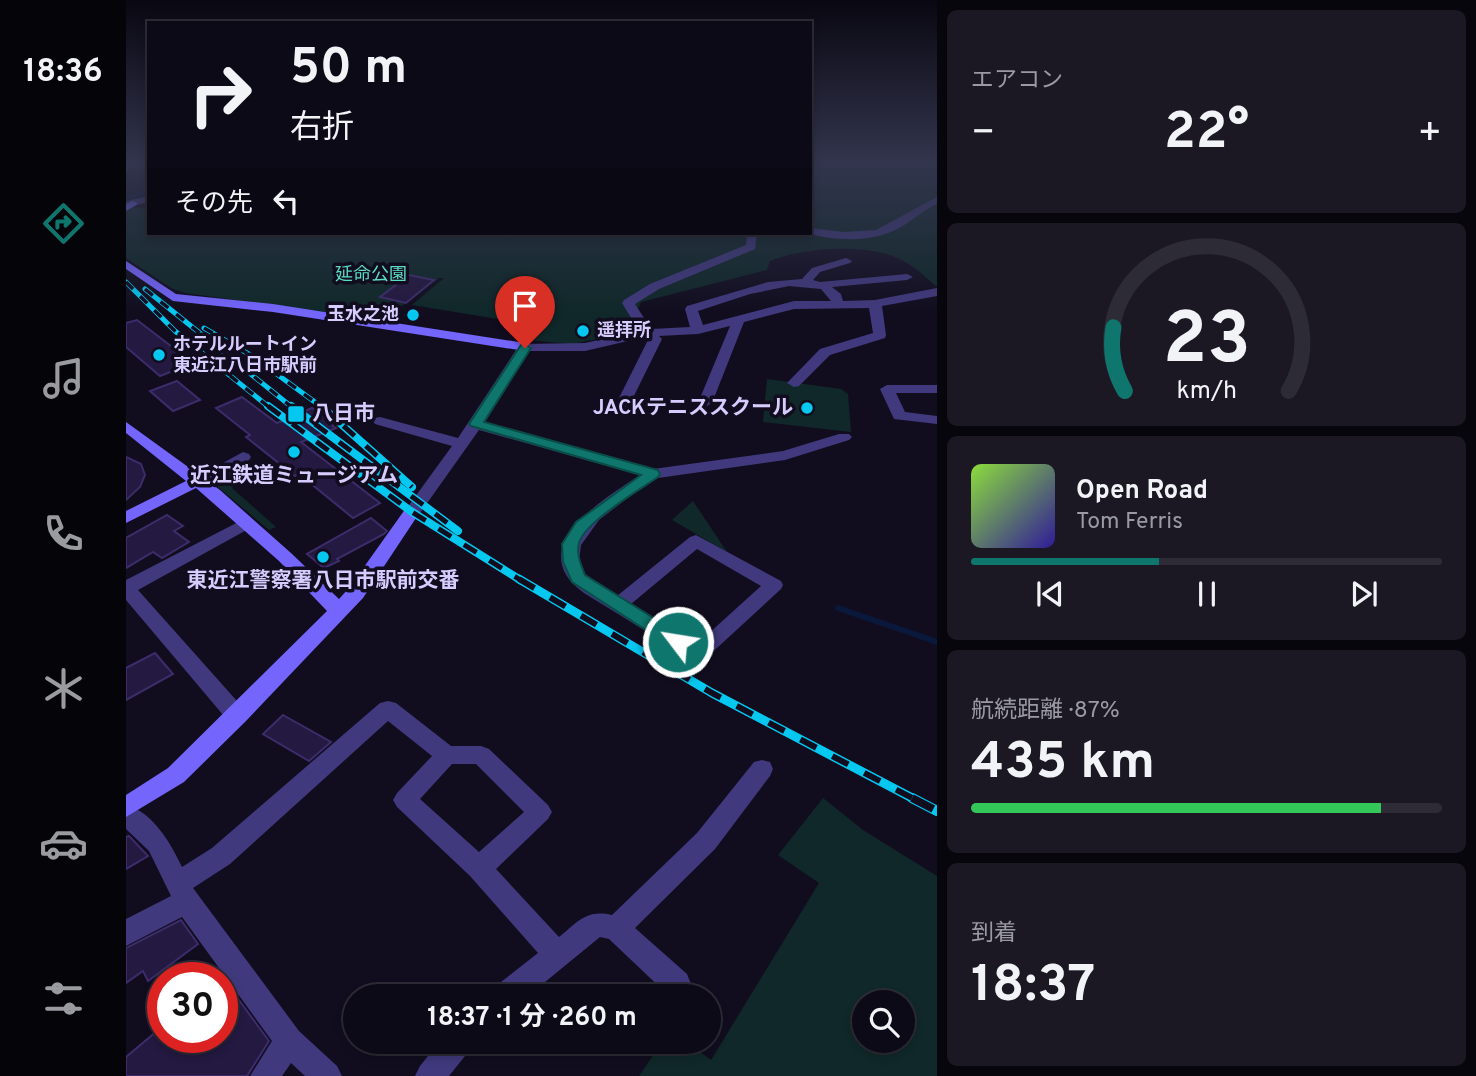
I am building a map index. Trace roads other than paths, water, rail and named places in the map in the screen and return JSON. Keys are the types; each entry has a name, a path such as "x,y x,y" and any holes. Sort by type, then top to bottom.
{"street":[{"path":"812,231 846,235 872,234 898,225 915,212"},
{"path":"622,407 655,339 647,333 628,303 649,289 712,266 751,247 752,235"},
{"path":"807,280 816,270 846,261"},
{"path":"126,264 173,297 298,312 525,348 585,347 647,333 698,330 794,304 874,304 937,292"},
{"path":"698,330 691,309 779,284 807,280 824,284 907,277"},
{"path":"824,284 837,297 837,304"},
{"path":"794,383 825,352 880,335 874,304"},
{"path":"705,403 738,321"},
{"path":"126,807 176,775 356,593 476,424 525,348"},
{"path":"937,389 887,389 898,416 937,420"},
{"path":"380,421 461,444"},
{"path":"476,424 653,474 785,455 844,437"},
{"path":"126,426 246,523 339,611"},
{"path":"126,518 243,457"},
{"path":"618,605 696,541 774,585 698,654 618,605 578,578 571,562 570,544 581,525 653,474"},
{"path":"237,716 126,588 246,523"},
{"path":"126,933 182,893 388,709 446,755 481,755 540,812 478,868"},
{"path":"446,755 405,800 478,868 557,955"},
{"path":"616,928 706,841 762,769"},
{"path":"126,814 158,843 182,893 289,1041 327,1076"},
{"path":"521,984 596,924 616,928 676,984"},
{"path":"265,1076 289,1041"},
{"path":"430,1076 449,1054"}],"waterway":[{"path":"838,608 937,642"}],"railway":[{"path":"126,282 175,331 270,408"},
{"path":"145,289 293,408"},
{"path":"204,328 252,356 323,408"},
{"path":"268,406 412,512 522,581"},
{"path":"291,406 458,531"},
{"path":"321,406 412,487"},
{"path":"519,579 712,693 916,800"},
{"path":"912,798 937,811"}],"place":[{"name":"玉水之池","path":"413,315"},
{"name":"遥拝所","path":"583,331"},
{"name":"ホテルルートイン 東近江八日市駅前","path":"159,355"},
{"name":"JACKテニススクール","path":"807,408"},
{"name":"八日市","path":"296,414"},
{"name":"近江鉄道ミュージアム","path":"294,452"},
{"name":"東近江警察署八日市駅前交番","path":"323,557"}],"park label":[{"name":"延命公園","path":"371,275"}]}
